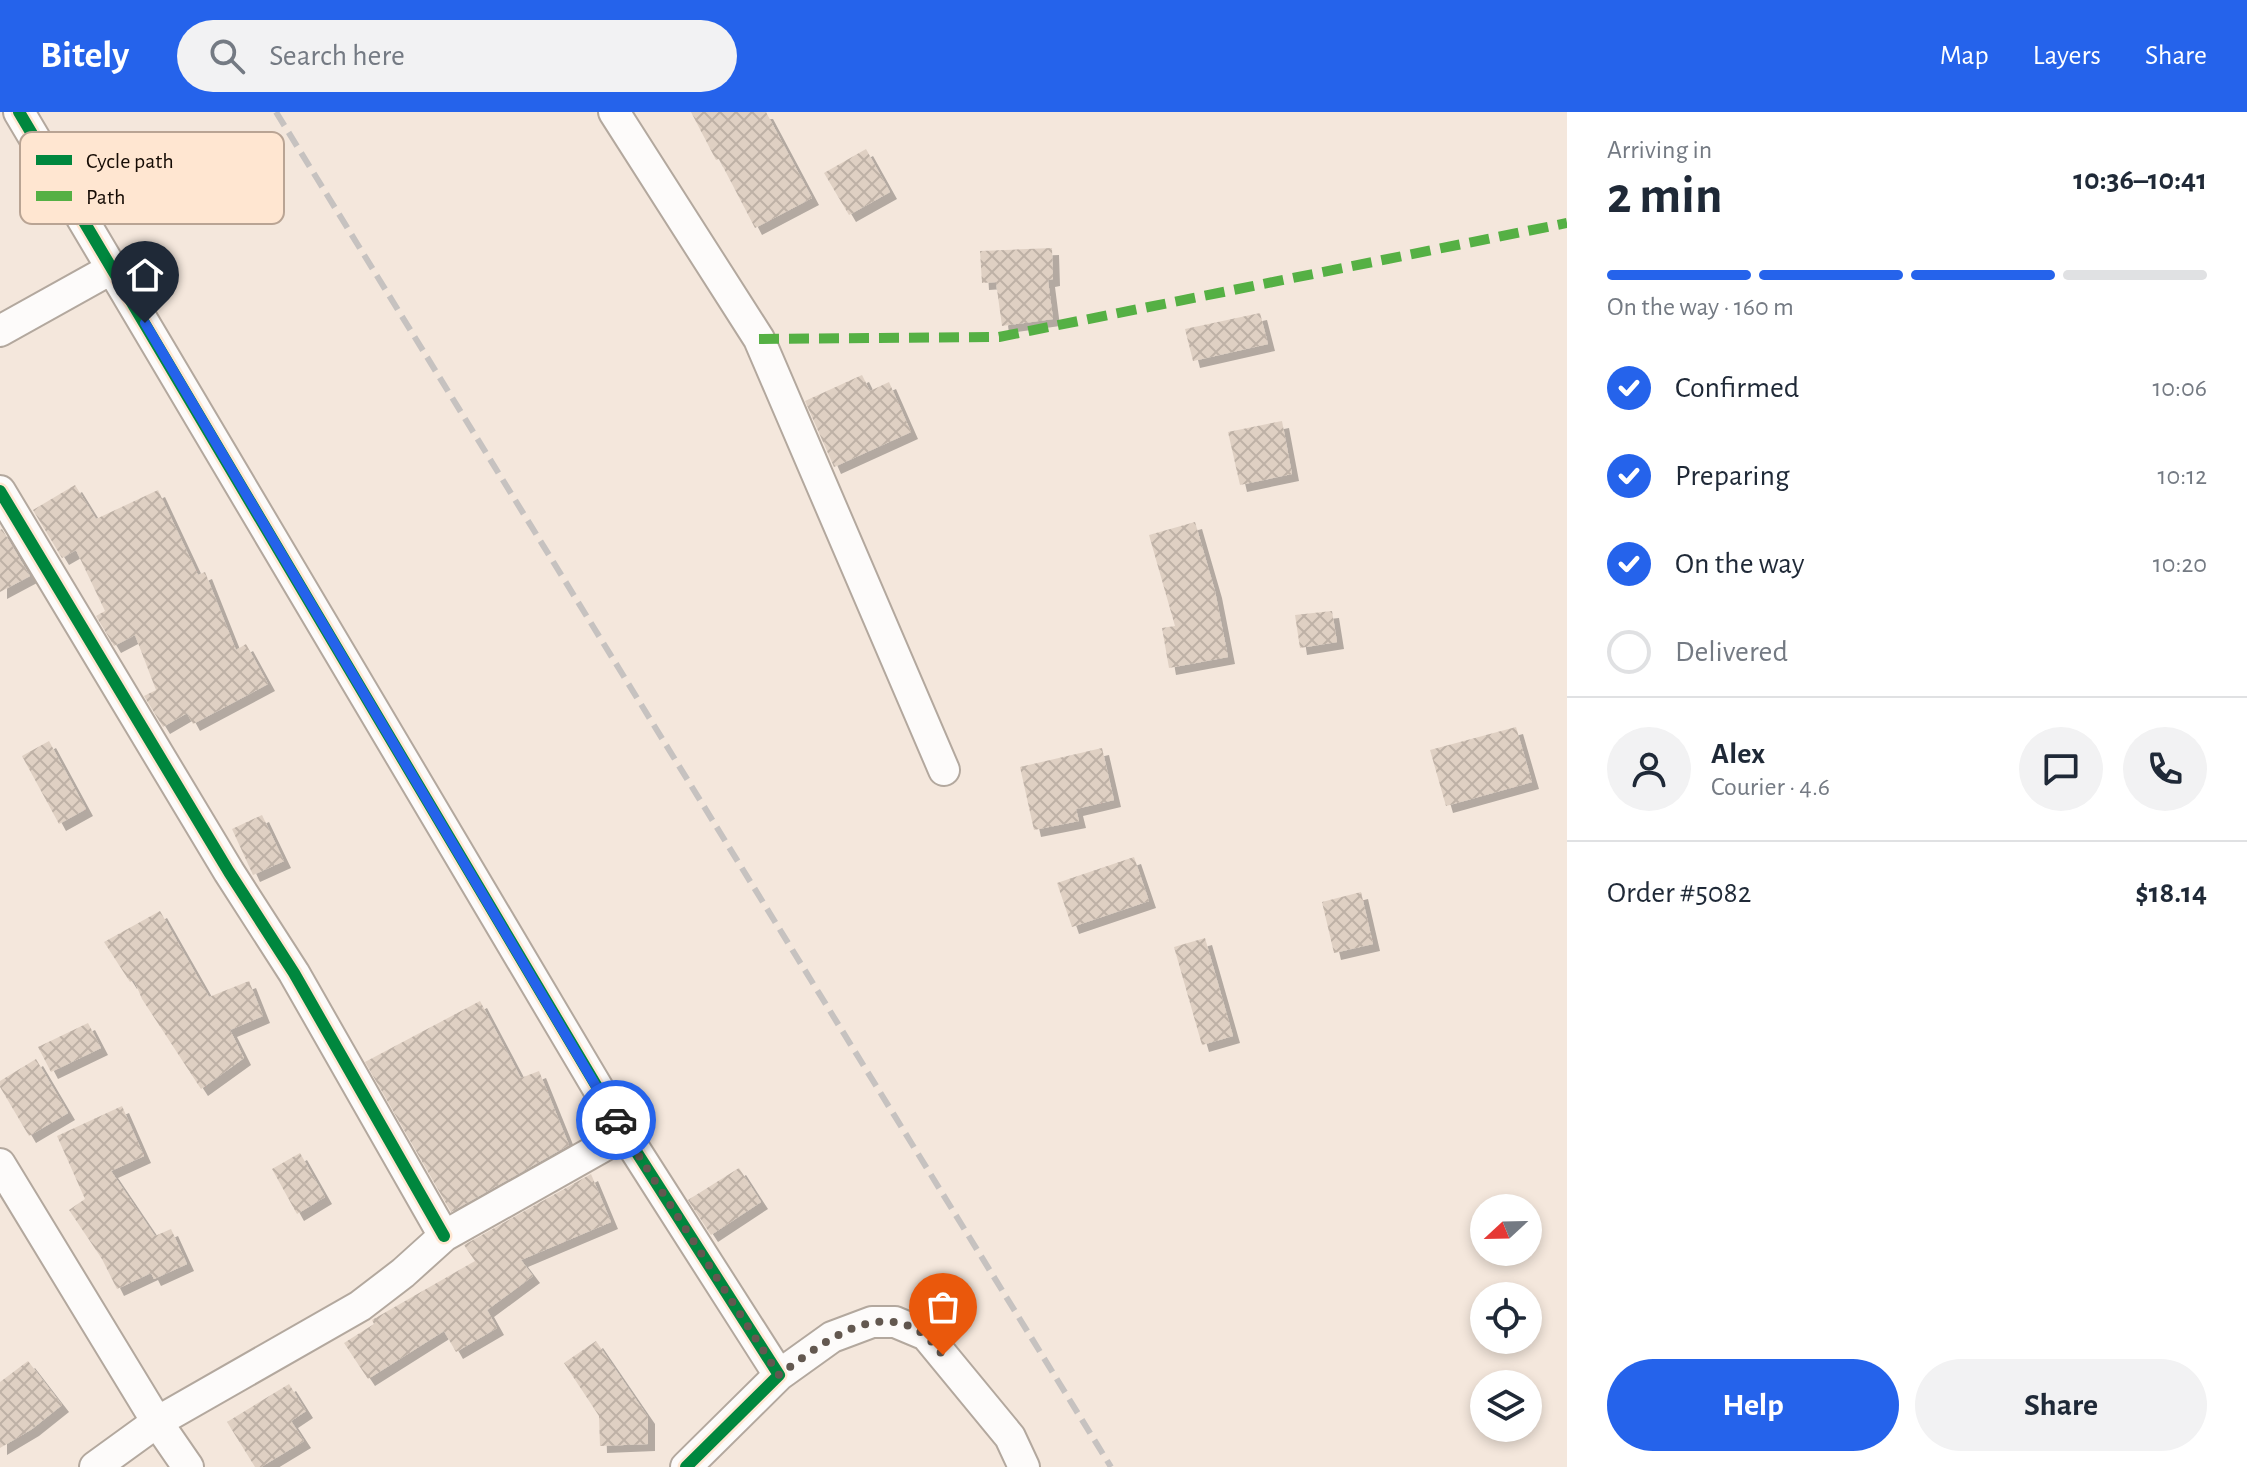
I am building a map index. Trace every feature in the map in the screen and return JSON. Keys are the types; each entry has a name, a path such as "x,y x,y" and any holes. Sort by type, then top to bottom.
{"street":[{"path":"19,112 31,132"},
{"path":"614,112 759,339 944,770"},
{"path":"86,224 625,1134 779,1375"},
{"path":"0,331 113,268"},
{"path":"0,491 221,859 294,973 444,1236"},
{"path":"95,1467 157,1422 360,1306 444,1236 625,1134"},
{"path":"0,1164 157,1422 188,1467"},
{"path":"686,1467 779,1375 832,1337 872,1322 895,1322 926,1335 1010,1437 1024,1467"}],"building":[{"path":"691,112 766,112 812,198 755,228"},
{"path":"866,149 890,192 849,215 824,173"},
{"path":"1052,248 1053,279 1048,280 1053,319 1002,326 996,282 982,283 980,251"},
{"path":"1260,313 1268,344 1193,361 1185,329"},
{"path":"862,375 870,391 889,382 911,432 834,467 805,401"},
{"path":"1282,421 1292,474 1240,485 1228,432"},
{"path":"75,485 96,519 158,490 198,575 205,572 236,650 246,644 268,684 193,724 187,713 163,727 144,696 156,690 135,635 114,646 96,616 105,611 76,550 62,558 33,510"},
{"path":"1195,522 1215,591 1228,657 1169,668 1162,628 1175,626 1149,535"},
{"path":"0,530 30,576 0,592"},
{"path":"1332,611 1337,642 1300,648 1295,615"},
{"path":"1516,727 1532,782 1446,806 1430,750"},
{"path":"49,741 86,809 59,824 22,756"},
{"path":"1102,748 1114,800 1076,809 1079,821 1034,830 1020,767"},
{"path":"262,815 284,861 253,875 232,829"},
{"path":"1134,857 1149,901 1072,927 1057,883"},
{"path":"1361,892 1373,944 1334,953 1322,902"},
{"path":"160,911 209,997 249,981 263,1016 230,1030 244,1058 201,1089 142,999 134,980 130,982 104,942"},
{"path":"1205,938 1233,1036 1202,1045 1174,947"},
{"path":"480,1001 521,1078 539,1071 569,1145 451,1212 365,1062"},
{"path":"88,1023 101,1048 51,1072 38,1047"},
{"path":"36,1059 68,1113 29,1136 0,1087 0,1081"},
{"path":"122,1106 144,1156 111,1171 155,1236 171,1229 187,1264 154,1279 151,1273 117,1289 102,1259 69,1210 85,1199 57,1136"},
{"path":"300,1153 325,1197 297,1214 272,1169"},
{"path":"739,1168 761,1202 711,1235 688,1200"},
{"path":"591,1174 611,1222 521,1260 533,1276 487,1310 497,1328 456,1352 444,1331 368,1379 344,1343 374,1324 372,1320 475,1261 464,1245"},
{"path":"596,1341 648,1417 648,1444 600,1446 599,1416 564,1363"},
{"path":"28,1361 62,1405 32,1429 0,1448 0,1382"},
{"path":"289,1384 306,1411 291,1421 304,1441 261,1467 255,1467 227,1422"}],"railway":[{"path":"276,112 1111,1467"}],"marked path":[{"path":"759,339 999,337 1567,223"}],"cycle path":[{"path":"19,112 31,132"},
{"path":"85,224 625,1134 779,1375 686,1467"},
{"path":"0,491 229,872 294,973 444,1236"}],"way so far":[{"path":"616,1120 779,1375 832,1337 872,1322 895,1322 926,1335 943,1355"}],"route":[{"path":"145,323 616,1120"}]}
